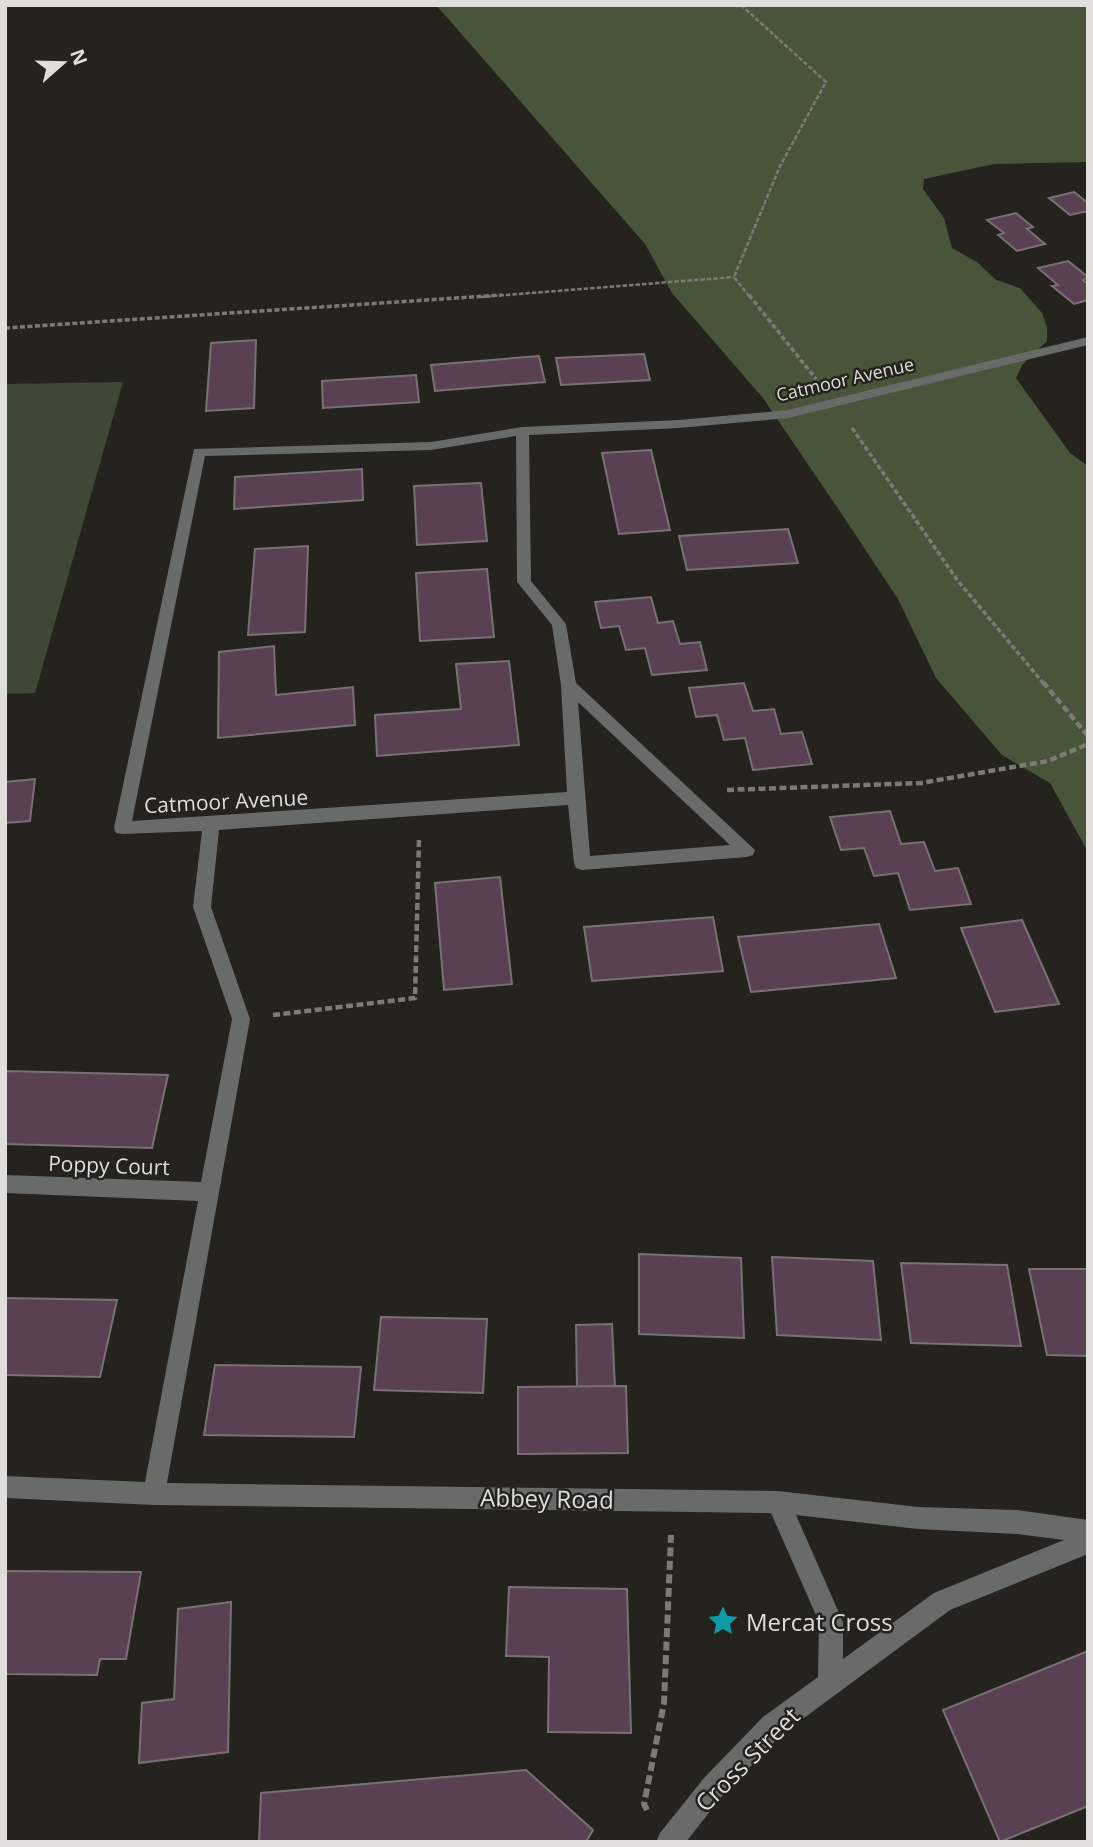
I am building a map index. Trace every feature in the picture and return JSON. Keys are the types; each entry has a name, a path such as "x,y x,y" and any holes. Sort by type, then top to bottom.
{"street":[{"name":"Catmoor Avenue","path":"575,798 122,828 199,452 431,446 522,431 679,424 788,414 1088,341"},
{"path":"522,431 524,582 559,624 569,685 575,798 582,863 747,850 569,685"},
{"path":"154,1494 241,1019 202,907 211,824"},
{"name":"Poppy Court","path":"5,1184 211,1192"},
{"name":"Abbey Road","path":"5,1488 154,1494 778,1502 918,1518 1017,1522 1088,1532"},
{"path":"778,1502 831,1622 830,1681"},
{"name":"Cross Street","path":"669,1842 713,1787 772,1726 830,1681 942,1601 1088,1542"}],"path":[{"path":"5,328 406,303 734,277"},
{"path":"684,792 921,783 1048,761 1088,744"},
{"path":"241,1019 415,998 420,810"},
{"path":"649,1813 644,1804 664,1703 668,1656 671,1499"}],"green space":[{"path":"436,5 1088,5 1088,162 994,164 924,179 923,189 944,218 952,248 977,262 996,280 1020,288 1042,313 1047,328 1047,341 1022,365 1016,378 1070,453 1088,466 1088,852 1050,783 1002,755 936,678 898,599 841,513 763,398 672,293 645,244"},
{"path":"123,382 35,693 5,694 5,384"}],"building":[{"path":"1074,192 1088,203 1088,211 1070,215 1049,198"},
{"path":"1016,213 1033,227 1027,229 1045,244 1017,251 998,235 1004,233 987,220"},
{"path":"1068,261 1088,277 1083,280 1088,284 1088,300 1074,304 1052,286 1058,285 1038,268"},
{"path":"256,340 254,408 206,411 211,343"},
{"path":"644,354 650,380 561,385 556,358"},
{"path":"539,356 545,382 435,391 431,365"},
{"path":"416,375 419,402 323,408 322,381"},
{"path":"651,450 670,530 619,534 602,453"},
{"path":"362,469 363,500 234,509 235,477"},
{"path":"481,483 487,541 417,545 414,486"},
{"path":"788,529 798,563 687,570 679,536"},
{"path":"308,546 305,632 248,635 255,549"},
{"path":"487,569 494,637 420,641 416,573"},
{"path":"651,597 658,623 673,621 680,644 700,642 707,670 652,675 645,648 626,650 619,626 601,628 595,602"},
{"path":"274,646 276,695 353,687 355,725 218,738 219,652"},
{"path":"509,661 519,745 377,756 375,715 461,709 456,664"},
{"path":"744,683 753,711 774,709 781,734 802,732 812,764 753,770 745,738 724,740 717,715 696,717 689,688"},
{"path":"35,779 30,821 5,823 5,782"},
{"path":"890,811 901,844 924,842 935,871 958,868 971,904 910,910 898,873 874,876 864,848 841,850 830,817"},
{"path":"500,877 512,984 444,990 435,883"},
{"path":"713,917 723,971 592,981 584,927"},
{"path":"1022,920 1059,1004 995,1012 961,928"},
{"path":"879,924 896,978 751,992 738,937"},
{"path":"5,1071 168,1075 152,1148 5,1144"},
{"path":"639,1254 741,1258 744,1338 639,1334"},
{"path":"772,1257 873,1261 881,1340 777,1335"},
{"path":"901,1263 1007,1265 1021,1346 911,1343"},
{"path":"1029,1269 1088,1269 1088,1356 1047,1355"},
{"path":"5,1298 117,1300 100,1377 5,1375"},
{"path":"381,1317 487,1319 483,1393 374,1390"},
{"path":"612,1324 615,1388 577,1388 576,1325"},
{"path":"215,1365 361,1367 354,1437 204,1435"},
{"path":"626,1386 628,1453 518,1454 518,1387"},
{"path":"5,1571 141,1572 126,1659 100,1659 97,1675 5,1674"},
{"path":"509,1587 627,1589 631,1733 548,1732 549,1657 506,1656"},
{"path":"231,1602 228,1752 139,1763 142,1703 174,1699 178,1609"},
{"path":"1088,1651 1088,1806 1000,1842 943,1710"},
{"path":"526,1770 593,1830 586,1842 259,1842 261,1793"}],"place":[{"name":"Mercat Cross","path":"723,1621"}]}
